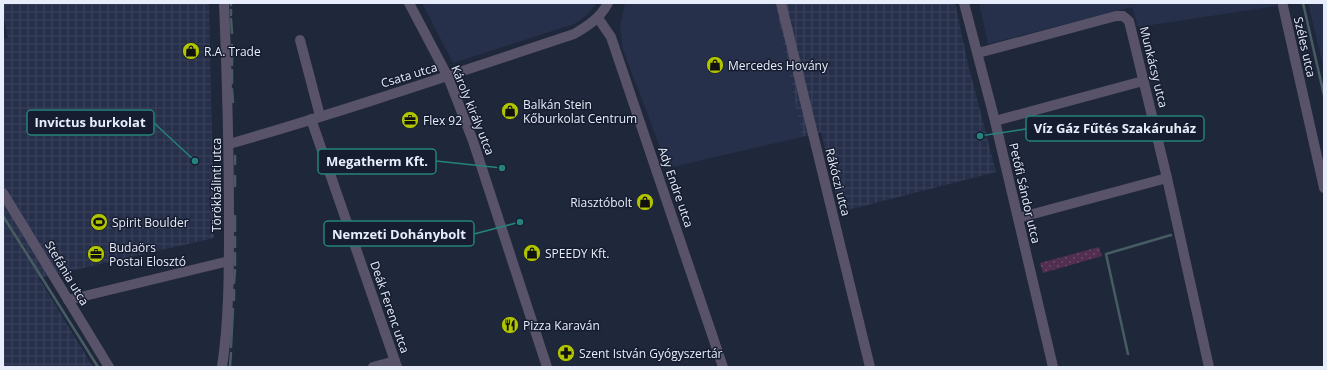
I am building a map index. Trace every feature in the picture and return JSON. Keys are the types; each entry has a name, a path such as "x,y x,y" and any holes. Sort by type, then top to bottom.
{"street":[{"name":"Törökbálinti utca","path":"222,367 226,328 229,261 229,144 224,3"},
{"name":"Károly király utca","path":"409,3 448,77 473,141 547,367"},
{"name":"Csata utca","path":"229,144 448,77 574,34 598,18 608,3"},
{"name":"Rákóczi utca","path":"781,3 870,367"},
{"name":"Petőfi Sándor utca","path":"964,3 995,121 1052,367"},
{"name":"Széles utca","path":"1283,6 1324,188"},
{"name":"Munkácsy utca","path":"978,53 1116,16 1123,16 1128,21 1167,178 1209,367"},
{"name":"Ady Endre utca","path":"598,18 611,37 723,367"},
{"name":"Deák Ferenc utca","path":"300,40 316,118 396,364"},
{"path":"995,121 1143,81"},
{"path":"1018,218 1167,178"},
{"name":"Stefánia utca","path":"3,193 109,367"},
{"path":"68,300 229,261"},
{"path":"373,367 396,364"}],"shaded area":[{"path":"3,3 209,3 214,238 39,278 93,367 3,367 3,39 8,38 3,14"},
{"path":"422,3 597,3 586,16 574,24 453,63"},
{"path":"625,3 775,3 802,137 668,168 623,50 620,28"},
{"path":"775,3 955,3 968,64 996,172 840,212 821,132 802,137"},
{"path":"979,3 1297,3 1138,27 1132,7 988,44"},
{"path":"1308,3 1324,3 1324,69"},
{"path":"1099,247 1102,256 1043,273 1040,263"}],"waterway":[{"path":"1303,3 1324,95"},
{"path":"231,10 231,15"},
{"path":"231,19 232,33"},
{"path":"232,45 232,65"},
{"path":"232,70 232,83"},
{"path":"232,89 233,102"},
{"path":"235,156 235,164"},
{"path":"235,176 235,186"},
{"path":"3,216 98,367"},
{"path":"235,216 235,231"},
{"path":"1128,354 1106,254 1171,235"},
{"path":"235,237 235,247"},
{"path":"235,253 235,265"},
{"path":"234,283 235,270"},
{"path":"234,290 234,300"},
{"path":"231,347 233,309"},
{"path":"230,366 231,353"}],"place":[{"name":"R.A. Trade","path":"191,51"},
{"name":"Mercedes Hovány","path":"715,65"},
{"name":"Balkán Stein Kőburkolat Centrum","path":"510,111"},
{"name":"Flex 92","path":"410,120"},
{"name":"Víz Gáz Fűtés Szakáruház","path":"980,136"},
{"name":"Invictus burkolat","path":"195,161"},
{"name":"Megatherm Kft.","path":"502,168"},
{"name":"Riasztóbolt","path":"645,202"},
{"name":"Spirit Boulder","path":"99,222"},
{"name":"Nemzeti Dohánybolt","path":"520,222"},
{"name":"SPEEDY Kft.","path":"532,253"},
{"name":"Budaörs Postai Elosztó","path":"96,254"},
{"name":"Pizza Karaván","path":"510,325"},
{"name":"Szent István Gyógyszertár","path":"566,353"}]}
